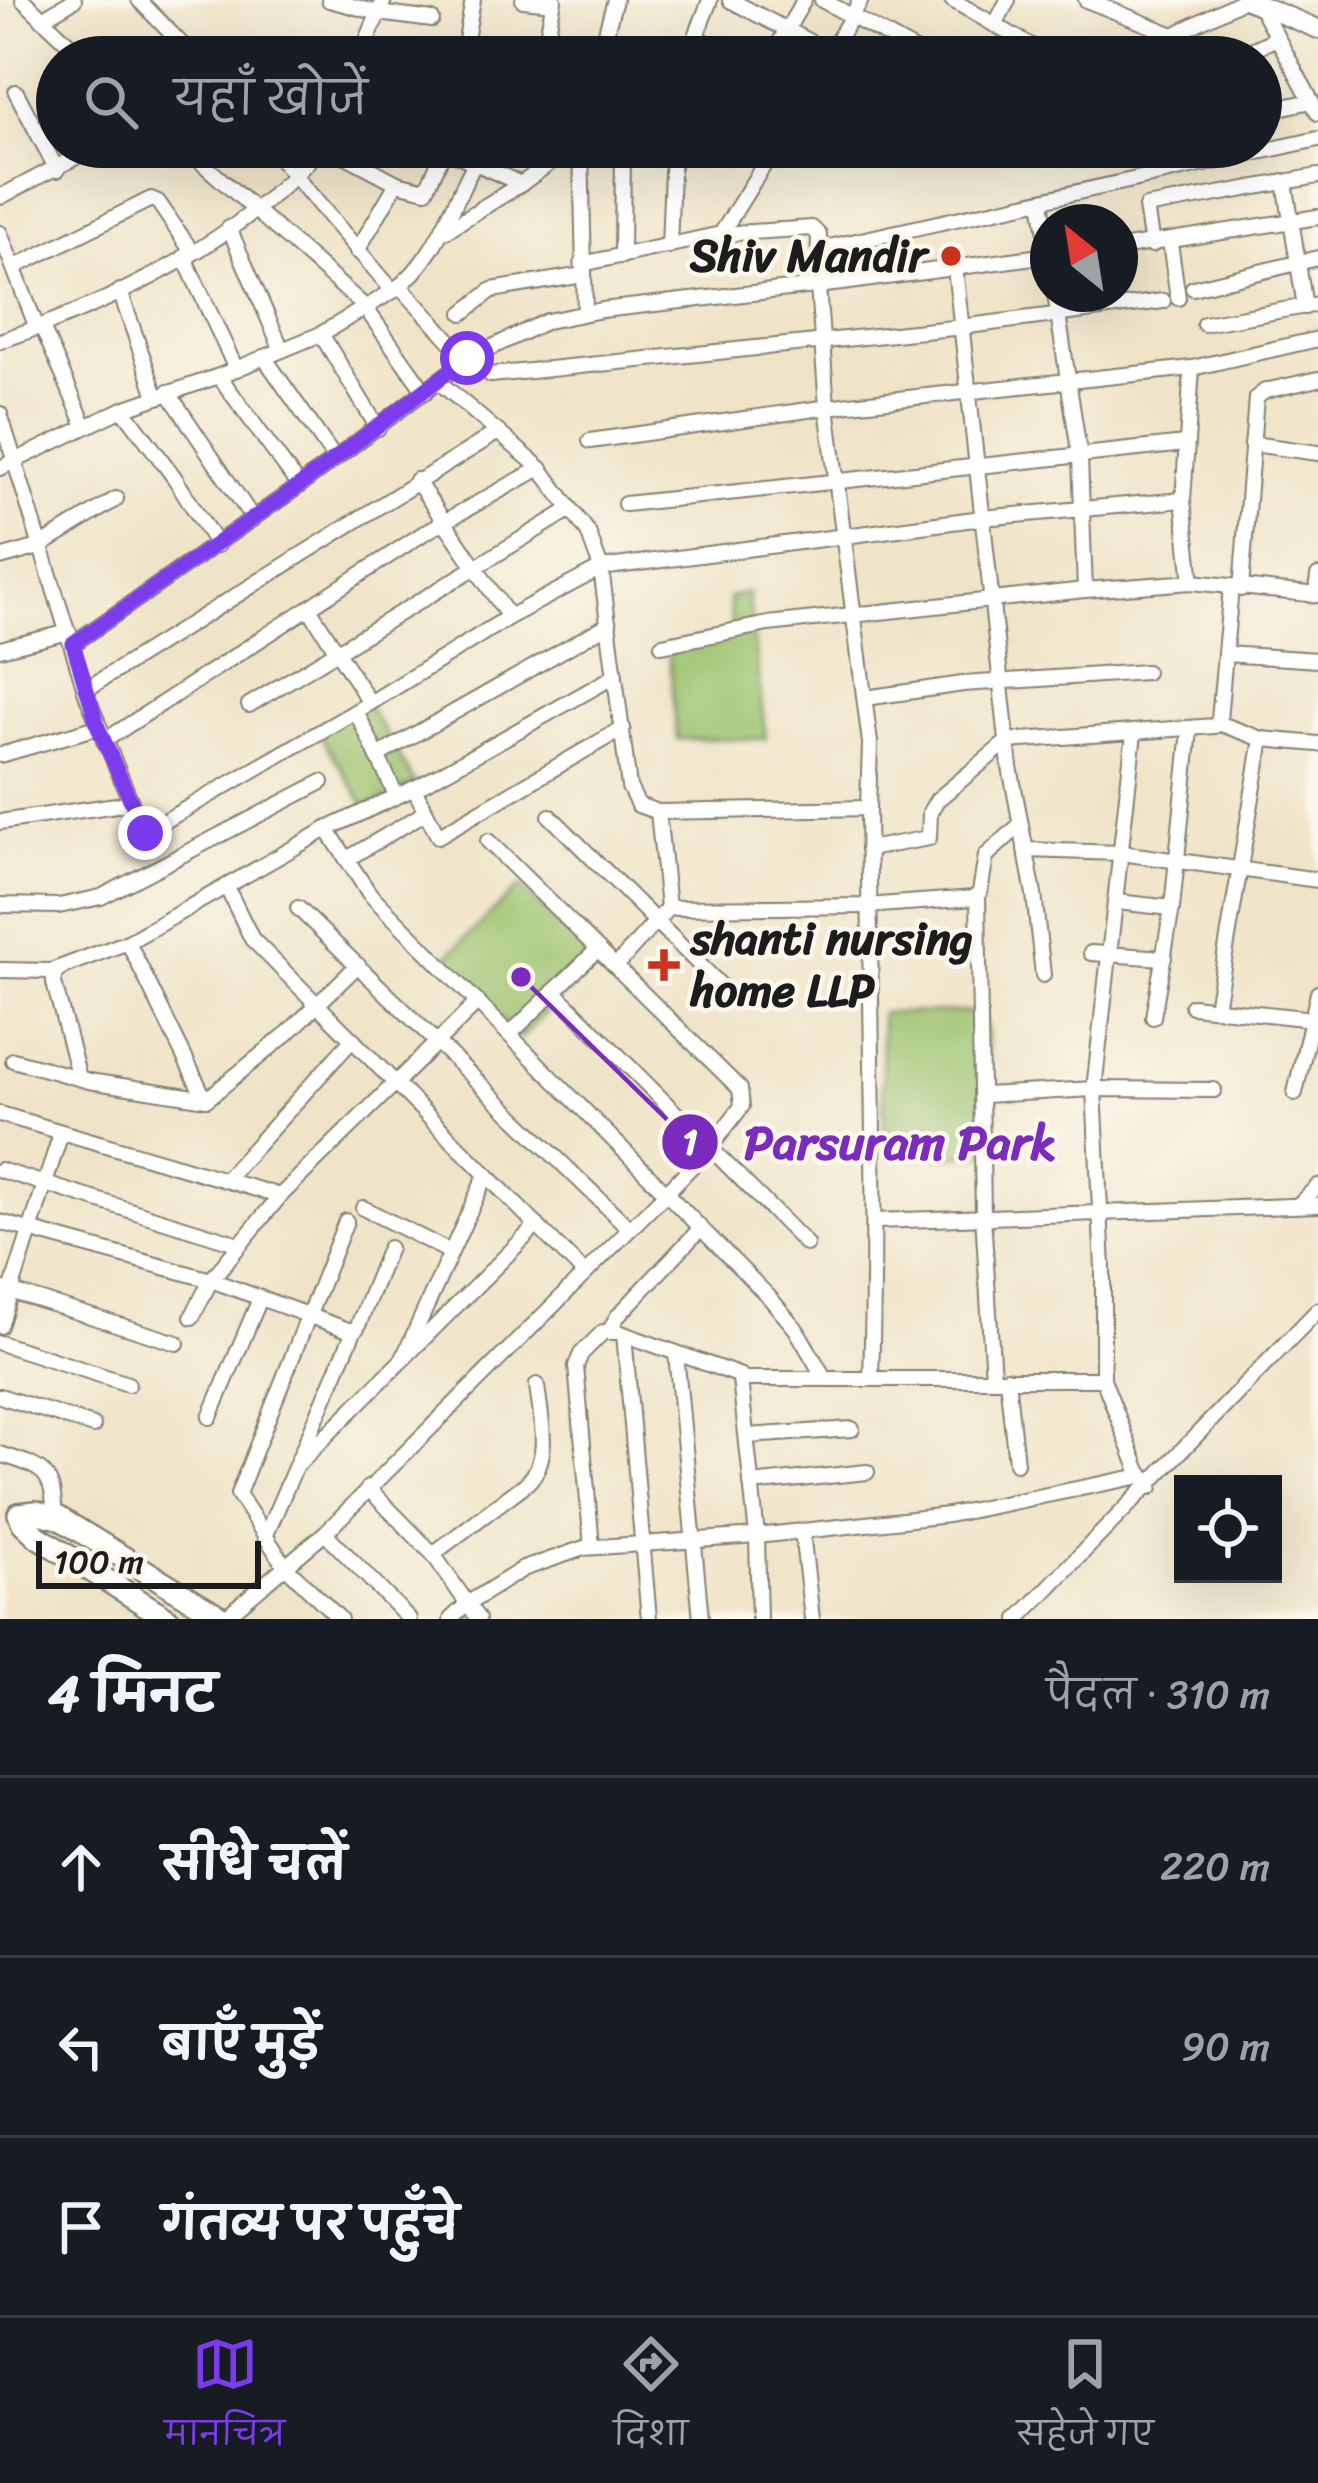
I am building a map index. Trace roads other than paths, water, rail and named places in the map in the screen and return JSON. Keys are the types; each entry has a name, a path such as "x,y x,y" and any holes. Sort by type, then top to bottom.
{"main road":[{"path":"10,1511 54,1516 223,1619"},
{"path":"10,1511 38,1537 168,1619"}],"street":[{"path":"23,0 60,36"},
{"path":"42,19 74,0"},
{"path":"139,0 174,36"},
{"path":"329,0 382,6 432,20"},
{"path":"467,36 473,0"},
{"path":"524,0 553,2 546,36"},
{"path":"605,36 615,0"},
{"path":"696,36 710,0"},
{"path":"730,0 799,36"},
{"path":"784,36 804,0"},
{"path":"822,0 888,36"},
{"path":"842,36 861,0"},
{"path":"952,0 1013,36"},
{"path":"995,26 1008,0"},
{"path":"1086,0 1174,35 1250,2 1318,29"},
{"path":"1250,2 1272,36"},
{"path":"369,36 382,6"},
{"path":"1282,53 1314,107 1282,110"},
{"path":"16,92 36,130"},
{"path":"1282,147 1318,139"},
{"path":"2,192 60,168"},
{"path":"209,168 364,306 425,392"},
{"path":"288,168 357,251 467,358 491,375 961,327 1171,300 1171,243"},
{"path":"0,341 120,291 188,254 257,209 305,168"},
{"path":"367,168 426,190 434,168"},
{"path":"7,465 123,409 321,334 396,288 440,234 473,168"},
{"path":"499,168 521,184"},
{"path":"440,234 545,168"},
{"path":"577,168 585,313"},
{"path":"622,256 623,168"},
{"path":"669,246 672,168"},
{"path":"721,234 761,168"},
{"path":"820,249 1190,168"},
{"path":"1152,245 1146,207 1318,176"},
{"path":"1204,324 1312,306 1285,182"},
{"path":"357,251 397,183"},
{"path":"15,267 151,199 158,202 188,254 236,369"},
{"path":"1138,246 1318,217"},
{"path":"229,228 282,350"},
{"path":"464,314 492,290 622,256 721,234 812,228 819,235 827,407 870,742 866,906 876,1221 871,1379"},
{"path":"0,233 85,426"},
{"path":"0,649 71,638 253,519 467,358 547,321 1030,254"},
{"path":"1193,288 1318,258"},
{"path":"956,268 1008,742 1043,975"},
{"path":"120,291 162,394 253,519"},
{"path":"1058,312 1080,458 1084,590"},
{"path":"321,334 378,428"},
{"path":"590,441 827,407 1192,368 1318,339"},
{"path":"265,357 335,459"},
{"path":"1192,368 1183,500 1192,582"},
{"path":"219,376 299,486"},
{"path":"1218,723 1258,394 1318,380"},
{"path":"439,382 540,468 588,532 602,568 629,787 638,805 658,812 868,808"},
{"path":"123,409 217,544"},
{"path":"0,415 7,465 101,734 145,833 509,617 602,568 982,518 1183,500"},
{"path":"86,690 498,432"},
{"path":"1252,444 1318,452"},
{"path":"626,504 838,478 1185,445"},
{"path":"0,754 101,734 444,521 540,468"},
{"path":"416,480 509,617"},
{"path":"0,558 39,547 116,499"},
{"path":"249,705 571,509"},
{"path":"662,645 768,624 1084,590 1192,582 1317,595 1318,576"},
{"path":"308,608 338,651 396,795"},
{"path":"377,755 609,624"},
{"path":"1226,654 1318,660"},
{"path":"865,698 1146,671"},
{"path":"0,970 27,973 63,967 128,941 615,676"},
{"path":"868,849 928,838 930,812 937,800 1008,742 1190,730 1218,723 1262,739 1318,744"},
{"path":"413,788 438,836 623,728"},
{"path":"1153,1017 1172,908 1190,730"},
{"path":"1134,733 1094,1089 1103,1379 1146,1481"},
{"path":"1216,1007 1262,739"},
{"path":"0,905 59,906 101,897 322,782"},
{"path":"0,823 130,803"},
{"path":"347,859 425,812"},
{"path":"658,812 668,908"},
{"path":"550,816 727,992"},
{"path":"1016,1463 1000,1378 983,1215 978,896 986,856 1020,825"},
{"path":"327,829 369,893 783,1313 826,1379"},
{"path":"223,1619 325,1533 666,1193 742,1106 743,1094 488,841"},
{"path":"1025,850 1121,853 1318,880"},
{"path":"226,888 252,939 585,1274"},
{"path":"616,966 668,908 866,906 978,896"},
{"path":"1117,902 1172,908"},
{"path":"298,908 630,1229"},
{"path":"128,941 205,1099"},
{"path":"511,1033 598,949"},
{"path":"1091,953 1164,958"},
{"path":"13,1060 79,1078 205,1099 319,1004 358,965"},
{"path":"63,967 54,974 54,983 79,1078"},
{"path":"554,992 806,1244"},
{"path":"1295,1093 1318,993"},
{"path":"192,1316 211,1280 280,1196 478,1002"},
{"path":"1192,1006 1313,1019"},
{"path":"225,1180 353,1039"},
{"path":"983,1095 1214,1090"},
{"path":"0,1114 280,1196"},
{"path":"0,1327 6,1290 32,1232 61,1133"},
{"path":"0,1170 239,1244"},
{"path":"401,1363 487,1174"},
{"path":"1298,1205 1318,1186"},
{"path":"876,1221 1318,1204"},
{"path":"363,1208 450,1252"},
{"path":"340,1619 285,1566 238,1494 346,1221"},
{"path":"0,1222 211,1280 354,1331"},
{"path":"297,1465 537,1225"},
{"path":"649,1619 617,1317 700,1228"},
{"path":"266,1537 389,1248"},
{"path":"6,1290 177,1343"},
{"path":"210,1418 260,1301"},
{"path":"1018,1619 1146,1481 1318,1310"},
{"path":"592,1547 576,1366 598,1335 617,1332 741,1376 1103,1379"},
{"path":"0,1343 128,1384"},
{"path":"676,1353 701,1619"},
{"path":"741,1376 757,1536 759,1619"},
{"path":"433,1554 539,1469 536,1384"},
{"path":"0,1396 93,1426"},
{"path":"747,1436 852,1429"},
{"path":"0,1454 47,1474 55,1491 54,1516"},
{"path":"751,1484 866,1472"},
{"path":"451,1619 523,1569 592,1547 802,1532 948,1515 1146,1481"},
{"path":"368,1488 433,1554 478,1619"},
{"path":"802,1532 812,1619"},
{"path":"325,1533 409,1619"}],"place":[{"name":"Shiv Mandir","path":"951,256"},
{"name":"shanti nursing home LLP","path":"664,965"},
{"name":"Parsuram Park","path":"521,977"}]}
